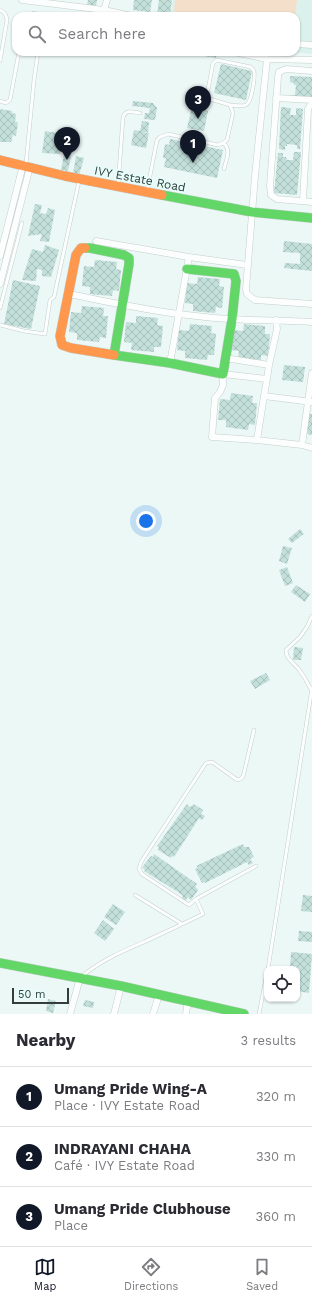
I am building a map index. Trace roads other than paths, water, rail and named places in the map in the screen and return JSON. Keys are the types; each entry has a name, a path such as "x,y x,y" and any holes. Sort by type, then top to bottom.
{"street":[{"path":"22,0 113,12"},
{"path":"104,10 107,0"},
{"path":"300,44 312,45"},
{"path":"253,56 267,59 312,60"},
{"path":"267,59 246,289 247,294 255,300 312,304"},
{"path":"312,71 286,69 279,72 270,190 271,195 277,199 312,202"},
{"path":"276,98 312,101 308,109 303,201"},
{"name":"IVY Estate Road","path":"0,160 147,193 252,212 312,218"},
{"path":"0,256 26,166"},
{"path":"0,284 13,244 26,166"},
{"path":"96,240 190,257 248,265"},
{"path":"114,355 129,258 90,248 81,248 76,255 60,336 62,345 71,348 114,355 170,363 223,374 267,379"},
{"path":"170,363 190,257"},
{"path":"187,269 234,274 236,281 232,320 225,358 223,385 215,398 212,437 257,440 302,445 312,448"},
{"path":"69,294 122,305 179,314 232,320 312,322"},
{"path":"257,440 269,365 277,328 276,320"},
{"path":"225,358 269,365"},
{"path":"302,445 310,402 312,373"},
{"path":"264,396 310,402"},
{"path":"0,963 121,986 244,1014"},
{"path":"70,1014 80,978"},
{"path":"114,1014 121,986"},
{"path":"153,1014 159,995"},
{"path":"186,1014 188,1001"}],"lane":[{"path":"0,10 6,14 7,20 0,61"},
{"path":"0,28 6,29"},
{"path":"0,101 6,103 10,100 18,56"},
{"path":"26,166 28,134 38,56"},
{"path":"217,60 251,67 254,71 250,101 243,106 230,105 210,99 207,95 213,63 217,60"},
{"path":"147,193 157,140 160,136 168,134 218,145 223,143 227,140 233,113 230,105"},
{"path":"117,187 123,117 124,114 130,111 140,113"},
{"path":"223,143 227,146 228,150 224,169"},
{"path":"0,325 45,334 50,300 54,297 80,179"},
{"path":"0,308 10,268 13,244 22,223"},
{"path":"4,242 13,244"},
{"path":"312,616 300,637 286,650 286,654 300,670 312,691"},
{"path":"268,966 312,688"},
{"path":"307,726 312,727"},
{"path":"254,730 243,777 240,780 236,779 212,762 206,763 139,865 139,869 142,874 189,905 196,899 256,866"},
{"path":"135,896 182,924"},
{"path":"80,978 94,966 108,958 203,914 196,899"},
{"path":"259,1014 264,988"}],"place":[{"name":"Umang Pride Clubhouse","path":"198,119"},
{"name":"INDRAYANI CHAHA","path":"67,160"},
{"name":"Umang Pride Wing-A","path":"193,163"}]}
